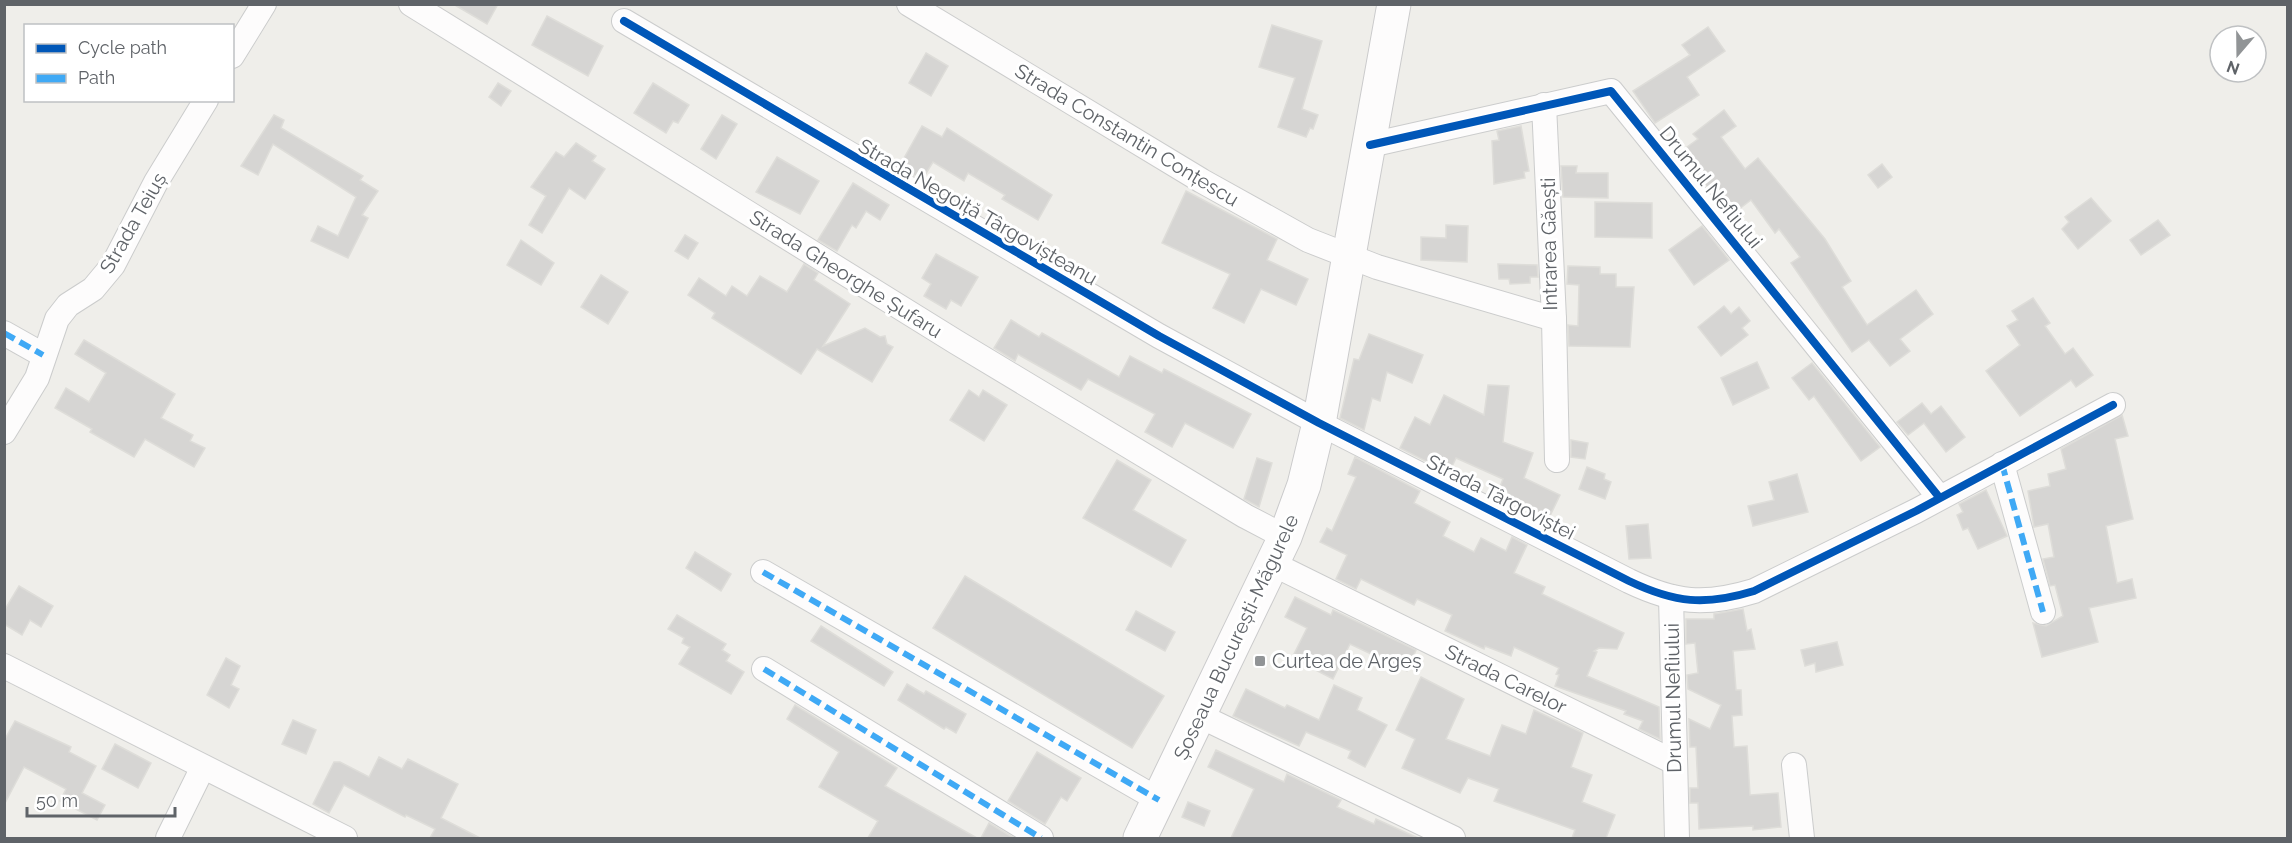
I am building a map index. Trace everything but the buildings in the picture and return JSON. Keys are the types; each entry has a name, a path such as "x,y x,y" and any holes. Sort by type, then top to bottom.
{"main road":[{"name":"Șoseaua București-Măgurele","path":"1140,838 1279,550 1304,485 1319,423 1350,258 1394,4"}],"street":[{"path":"234,53 264,4"},
{"name":"Strada Gheorghe Șufaru","path":"411,4 956,342 1245,516 1279,550"},
{"name":"Strada Constantin Conțescu","path":"909,4 1212,186 1308,240 1350,258"},
{"name":"Strada Negoiță Târgovișteanu","path":"624,21 1064,282 1319,423"},
{"name":"Drumul Nefliului","path":"1370,145 1606,90 1615,94 1939,497"},
{"name":"Strada Teiuș","path":"4,432 37,378 52,329 62,312 93,289 112,265 156,182 205,102"},
{"name":"Intrarea Găești","path":"1350,258 1554,319 1544,105"},
{"path":"1554,319 1557,460"},
{"path":"4,333 43,355"},
{"name":"Drumul Nefliului","path":"1677,838 1671,597 1701,602 1732,598 1754,591 1939,497 2112,405"},
{"name":"Strada Târgoviștei","path":"1319,423 1629,580 1671,597"},
{"path":"2002,464 2043,612"},
{"name":"Strada Carelor","path":"1279,550 1674,762"},
{"path":"763,572 1159,800"},
{"path":"4,666 345,838"},
{"path":"764,669 1041,838"},
{"path":"1200,716 1453,838"},
{"path":"1794,765 1802,838"},
{"path":"168,838 203,768"}],"marked path":[{"path":"4,333 43,355"},
{"path":"2002,464 2043,612"},
{"path":"763,572 1159,800"},
{"path":"764,669 1041,838"}],"cycle path":[{"path":"624,21 1159,336 1319,423 1629,581 1676,598 1720,599 1754,591 1916,511 2113,405"},
{"path":"1370,145 1611,91 1939,497"}],"place":[{"name":"Curtea de Argeș","path":"1260,661"}]}
